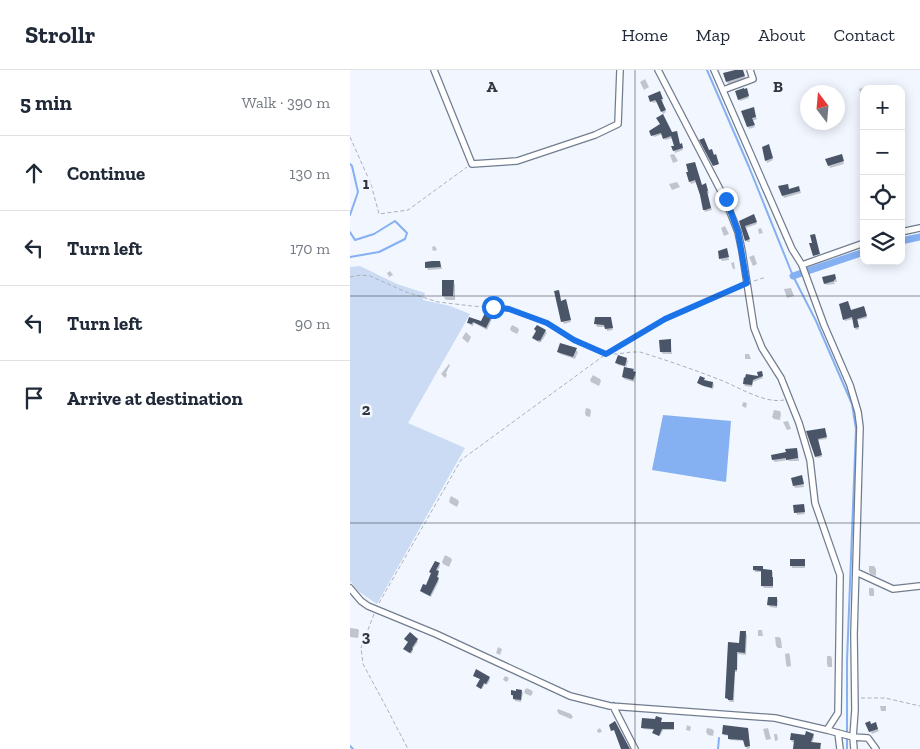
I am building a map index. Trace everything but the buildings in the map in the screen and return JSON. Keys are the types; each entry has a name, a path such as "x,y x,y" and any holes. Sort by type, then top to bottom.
{"street":[{"path":"434,70 472,164 517,161 595,135 618,124 620,70"},
{"path":"658,70 726,199 738,232 754,328 762,348 781,378 799,423 810,460 815,503 840,575 838,713 827,730"},
{"path":"714,70 792,249 802,265 824,325 850,385 858,412 860,427 854,634 855,698 846,735 840,749"},
{"path":"723,90 753,80 750,70"},
{"path":"905,231 920,228"},
{"path":"802,265 860,244"},
{"path":"856,572 892,589 920,586"},
{"path":"350,588 368,606 436,634 570,696 613,706 775,718 846,735 868,738 876,749"},
{"path":"613,706 635,749"},
{"path":"846,735 854,749"}],"path":[{"path":"350,137 371,184 379,214 408,210 472,164"},
{"path":"350,278 361,275 370,276 406,292 438,302 509,309 547,323 574,340 606,354 640,352 718,379 764,399 778,401 790,399"},
{"path":"408,749 363,664 361,648 376,609 461,460 606,354 665,319 747,283 766,277"},
{"path":"855,698 885,698 920,706"}],"shaded area":[{"path":"360,266 397,284 425,293 423,300 450,306 470,314 408,423 465,448 377,604 358,591 350,581 350,267"}],"water":[{"path":"663,415 731,421 726,482 652,470"}],"waterway":[{"path":"707,70 793,276 816,321 852,404 856,429 847,661 847,749"},
{"path":"350,164 358,192 350,215"},
{"path":"350,232 355,240 374,234 395,221 407,233 405,239 379,252 350,257"},
{"path":"905,240 920,237"},
{"path":"793,276 860,253"},
{"path":"718,749 719,738"},
{"path":"350,746 353,749"}],"route":[{"path":"493,307 509,309 547,323 574,340 606,354 665,319 747,283 738,232 726,199"}]}
